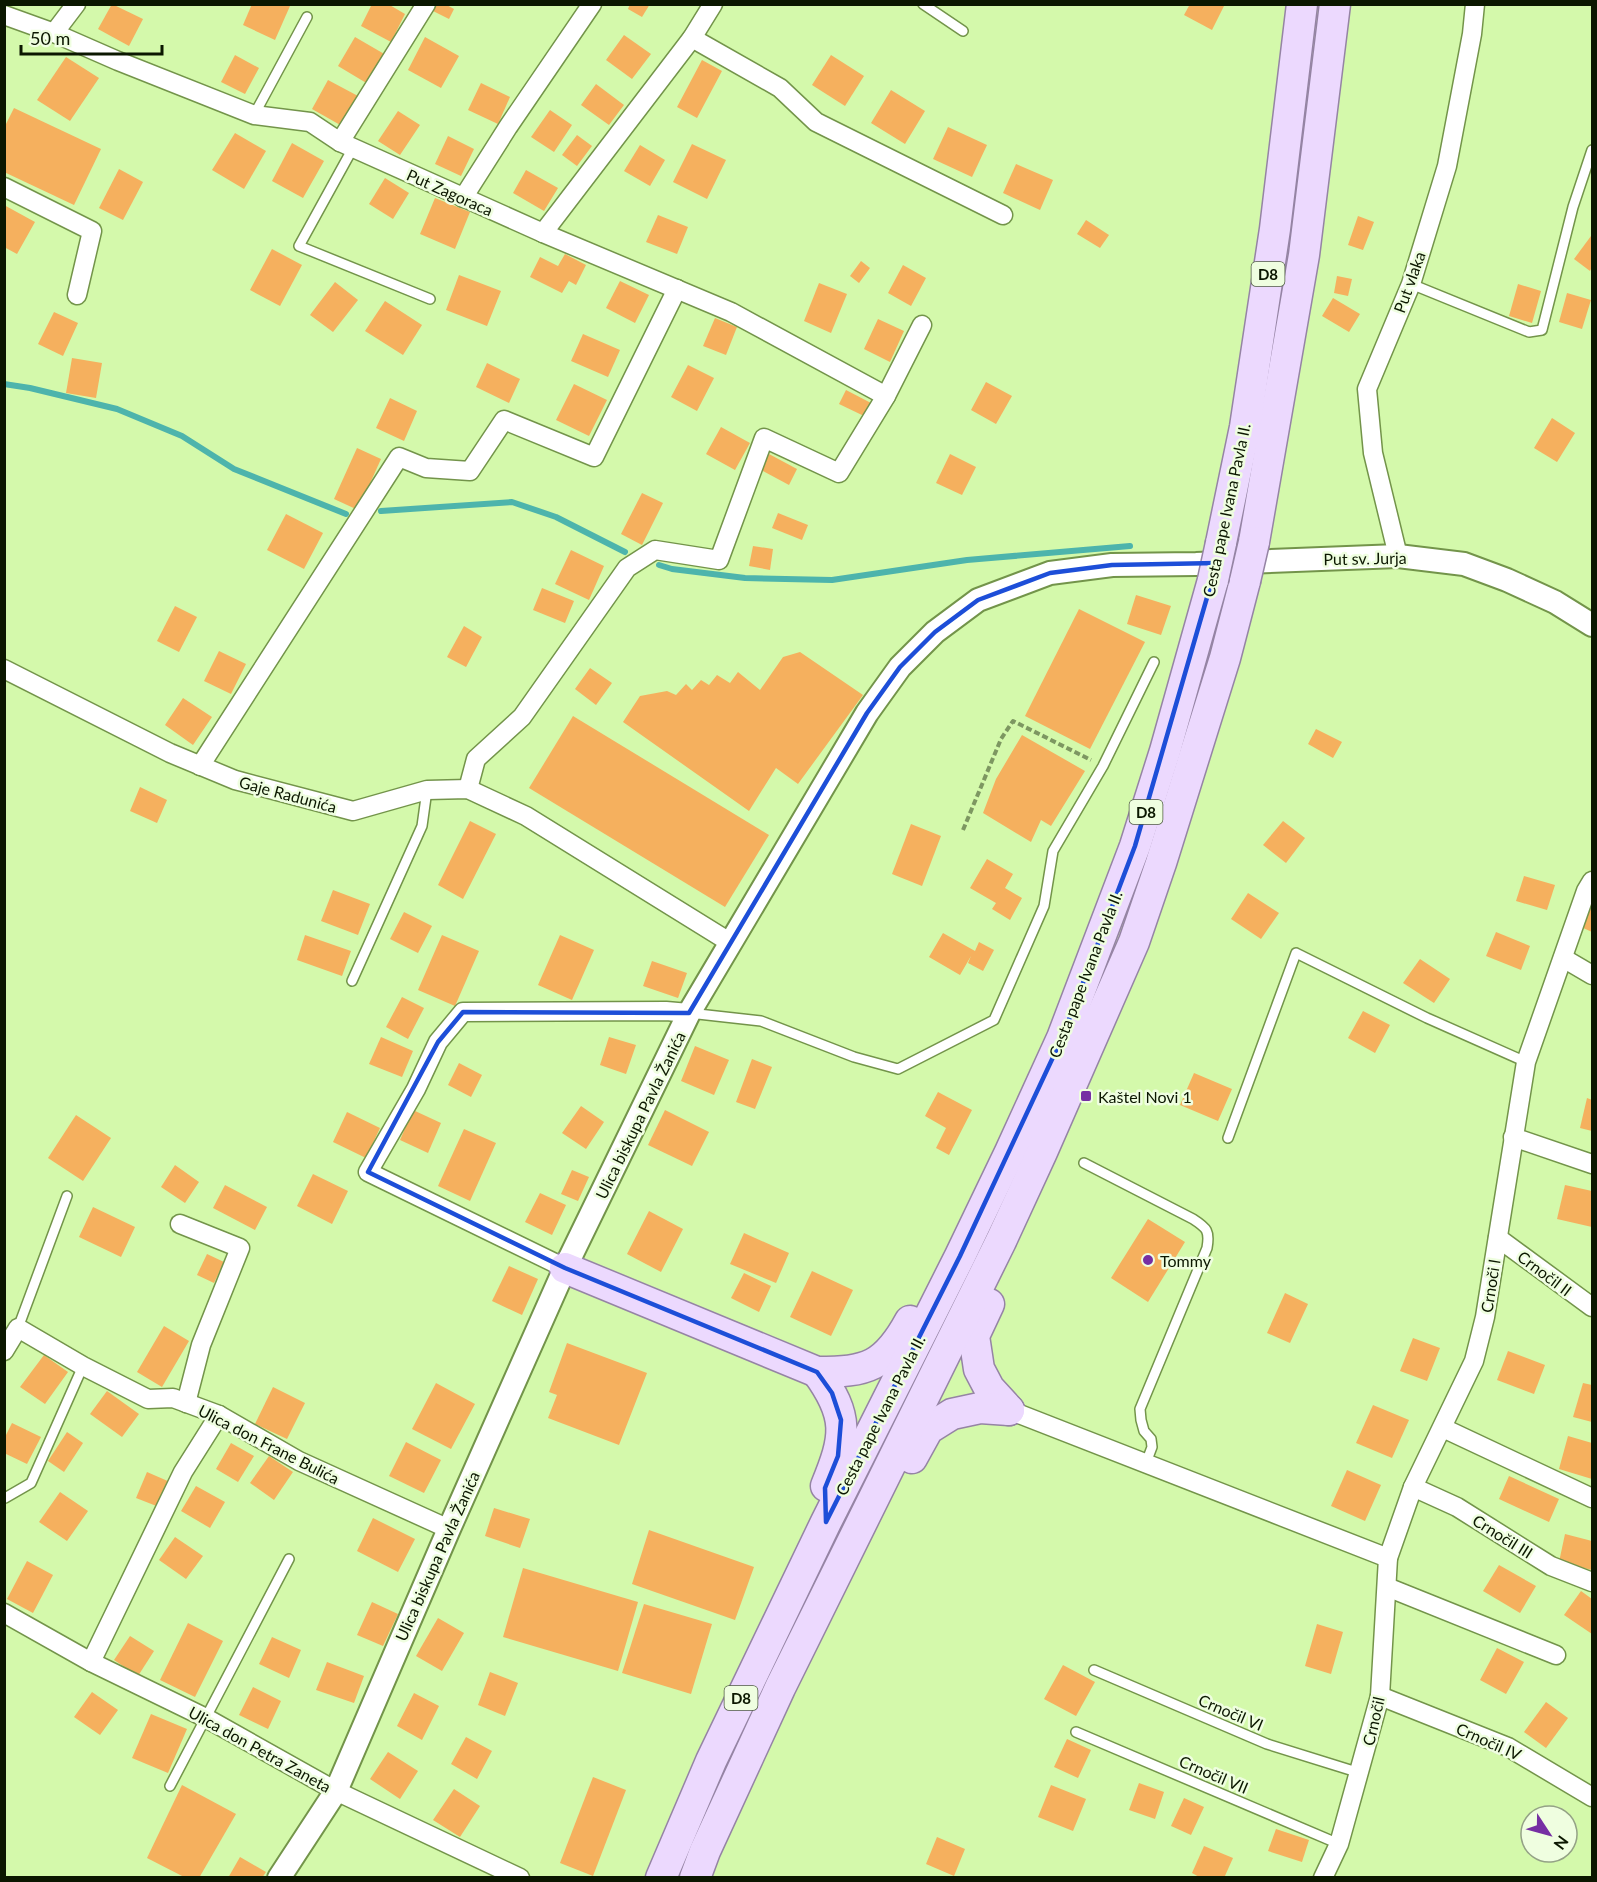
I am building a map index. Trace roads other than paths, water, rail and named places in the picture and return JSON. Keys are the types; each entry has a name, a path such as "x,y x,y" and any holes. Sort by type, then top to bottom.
{"main road":[{"name":"Cesta pape Ivana Pavla II.","path":"661,1878 711,1761 826,1522 1010,1152 1062,1038 1135,846 1165,750 1204,572 1221,543 1245,427 1275,229 1302,4"},
{"name":"Cesta pape Ivana Pavla II.","path":"695,1878 705,1851 780,1688 1001,1241 1134,942 1225,658 1254,542 1304,255 1335,4"},
{"path":"1001,1241 1002,1274 974,1336 979,1369 989,1388 1009,1410"},
{"path":"566,1268 817,1372 842,1372 873,1365 887,1355 901,1338 938,1270 960,1256"},
{"path":"817,1372 832,1393 841,1420 842,1438 838,1456 825,1488 823,1503 826,1522"},
{"path":"872,1501 902,1478 928,1428 952,1414 980,1408 1009,1410"}],"street":[{"path":"54,33 76,4"},
{"path":"346,145 426,4"},
{"path":"463,198 508,127 592,4"},
{"path":"543,233 692,38 713,4"},
{"name":"Put vlaka","path":"1398,556 1373,453 1367,389 1411,284 1447,166 1472,34 1475,4"},
{"name":"Put Zagoraca","path":"4,15 54,33 118,62 254,115 310,122 346,145 463,198 731,312 886,396"},
{"path":"692,38 780,88 816,122 1003,215"},
{"path":"4,187 92,231 77,295"},
{"path":"200,766 399,457 426,468 470,471 504,420 594,457 677,289"},
{"path":"468,789 476,759 522,717 627,568 655,550 719,560 764,438 839,473 886,396 922,324"},
{"name":"Put sv. Jurja","path":"1204,572 1398,556 1464,564 1554,602 1593,625"},
{"name":"Ulica biskupa Pavla Žanića","path":"279,1878 336,1791 448,1529 566,1268 689,1013 867,713 900,668 935,632 978,600 1050,573 1112,565 1204,572"},
{"name":"Gaje Radunića","path":"4,669 200,766 235,780 353,811 427,790 468,789 526,816 730,943"},
{"name":"Crnoči l","path":"1388,1558 1413,1487 1474,1361 1485,1317 1526,1062 1587,891 1593,881"},
{"path":"1563,958 1593,975"},
{"path":"566,1268 368,1172 416,1089 438,1042 463,1012 666,1011 689,1013"},
{"path":"1514,1137 1593,1164"},
{"path":"180,1224 240,1248 201,1346 186,1403"},
{"name":"Crnočil II","path":"1498,1238 1593,1307"},
{"path":"4,1351 18,1328"},
{"name":"Ulica don Frane Bulića","path":"18,1328 148,1400 173,1398 219,1415 299,1461 448,1529"},
{"path":"1009,1410 1388,1558"},
{"path":"91,1662 183,1472 219,1415"},
{"path":"1443,1428 1593,1498"},
{"name":"Crnočil III","path":"1413,1487 1457,1507 1551,1566 1593,1582"},
{"name":"Crnočil","path":"1323,1878 1339,1844 1380,1696 1388,1558"},
{"path":"1387,1587 1556,1655"},
{"name":"Ulica don Petra Zaneta","path":"4,1612 91,1662 206,1718 336,1791 520,1878"},
{"name":"Crnočil IV","path":"1380,1696 1508,1747 1593,1797"}],"lane":[{"path":"923,4 963,31"},
{"path":"254,115 307,17"},
{"path":"346,145 299,246 430,298"},
{"path":"1411,284 1529,332 1542,330 1574,207 1593,150"},
{"path":"689,1013 761,1021 854,1057 898,1069 994,1020 1044,906 1053,852 1102,766 1154,662"},
{"path":"352,981 422,826 427,790"},
{"path":"1228,1138 1296,953 1427,1018 1526,1062"},
{"path":"1084,1163 1193,1219 1206,1228 1209,1238 1207,1248 1140,1409 1144,1431 1151,1439 1152,1447 1146,1463"},
{"path":"18,1328 67,1196"},
{"path":"5,1498 31,1483 83,1365"},
{"path":"170,1786 289,1559"},
{"name":"Crnočil VI","path":"1094,1670 1267,1744 1360,1773"},
{"name":"Crnočil VII","path":"1076,1732 1339,1844"}],"waterway":[{"path":"4,384 117,409 182,436 234,469 346,514"},
{"path":"381,511 512,502 556,517 625,552"},
{"path":"659,565 672,569 745,578 832,580 967,560 1130,546"}],"place":[{"name":"Kaštel Novi 1","path":"1086,1096"},
{"name":"Tommy","path":"1148,1260"}]}
